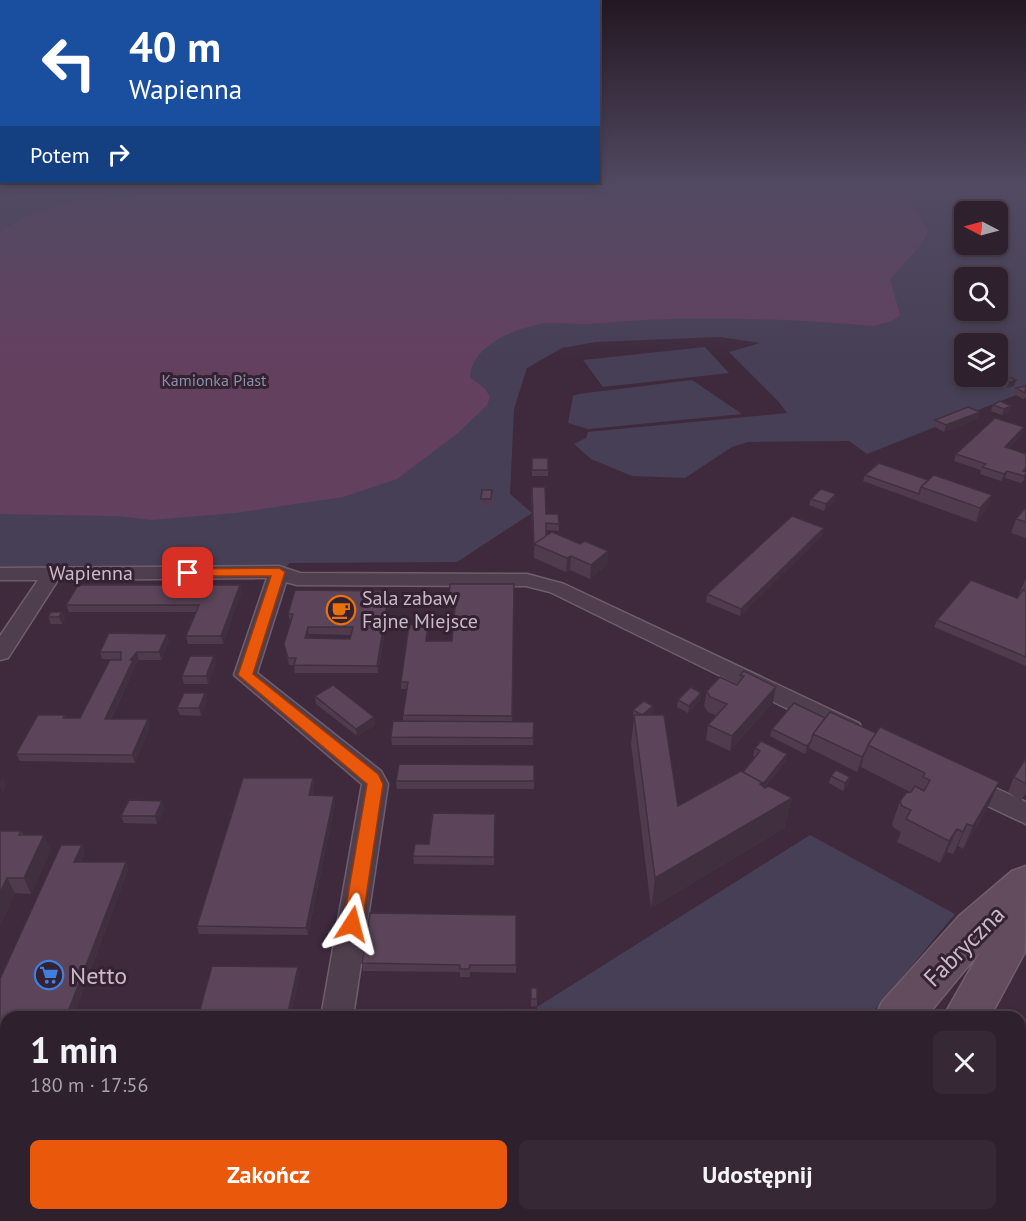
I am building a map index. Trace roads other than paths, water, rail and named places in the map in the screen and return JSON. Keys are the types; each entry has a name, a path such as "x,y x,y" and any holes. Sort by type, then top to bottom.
{"main road":[{"name":"Fabryczna","path":"903,1011 976,927 1021,889"},
{"name":"Fabryczna","path":"969,1011 1003,952 1021,889"}],"street":[{"name":"Wapienna","path":"0,574 279,572 297,579 516,579 546,584 871,739"},
{"path":"279,572 245,675 372,778 375,784 338,1011"},
{"path":"0,653 52,573"},
{"path":"945,775 1026,814"}],"place":[{"name":"Sala zabaw Fajne Miejsce","path":"341,610"},
{"name":"Netto","path":"49,975"}],"park label":[{"name":"Kamionka Piast","path":"214,380"}]}
